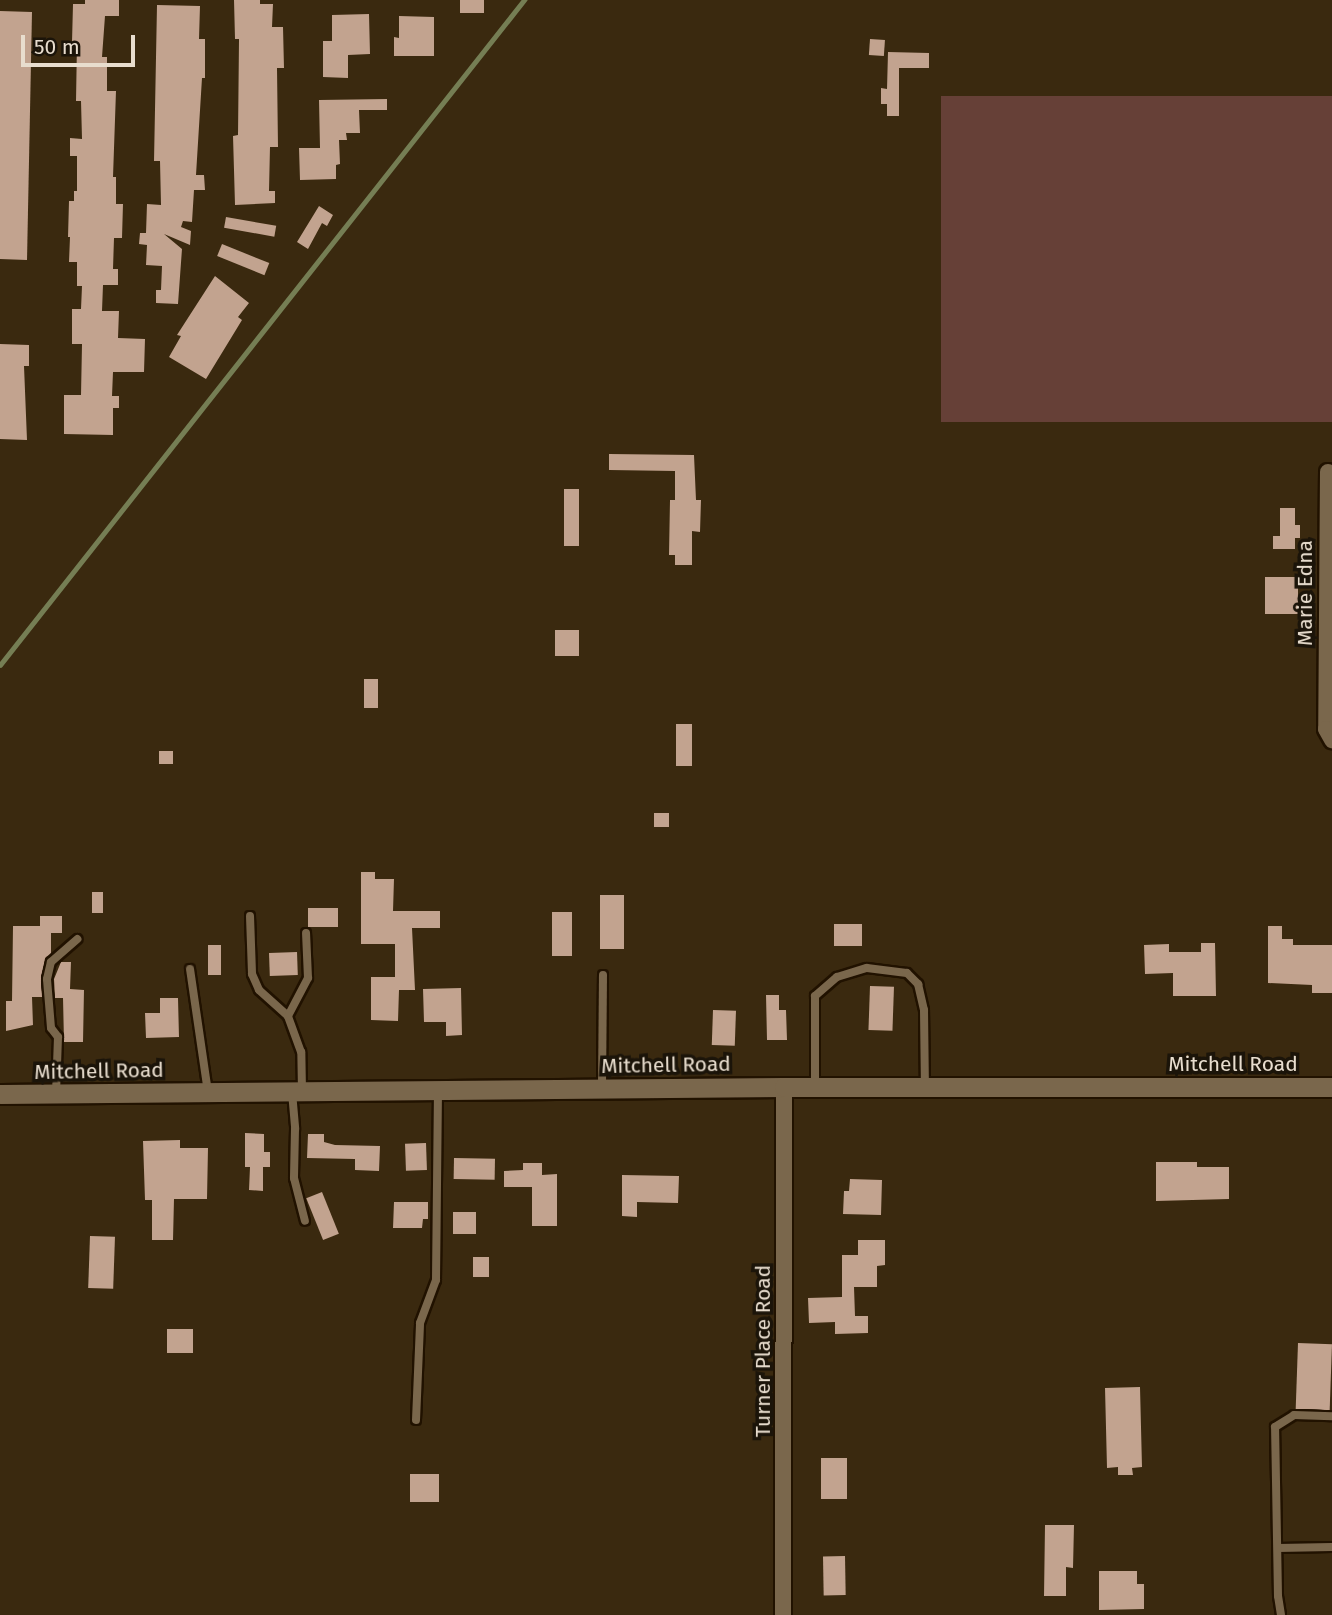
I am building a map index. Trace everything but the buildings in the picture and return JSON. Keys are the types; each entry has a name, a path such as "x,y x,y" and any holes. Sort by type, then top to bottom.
{"street":[{"name":"Marie Edna","path":"1328,472 1330,550 1326,729 1332,740"},
{"name":"Mitchell Road","path":"0,1094 784,1087 1332,1087"},
{"name":"Turner Place Road","path":"783,1615 784,1087"}],"lane":[{"path":"250,916 252,974 259,990 288,1016 301,1052 294,1178 305,1221"},
{"path":"288,1016 308,978 306,933"},
{"path":"56,1094 58,1037 51,1028 47,979 51,962 77,939"},
{"path":"815,1087 815,996 837,977 867,968 907,973 918,984 924,1010 925,1087"},
{"path":"190,969 208,1092"},
{"path":"602,1088 603,975"},
{"path":"416,1420 420,1323 436,1280 438,1090"},
{"path":"1280,1615 1275,1427 1294,1415 1332,1416"},
{"path":"1278,1548 1332,1547"}],"shaded area":[{"path":"941,96 1332,96 1332,422 941,422"}],"waterway":[{"path":"0,665 524,0"}]}
